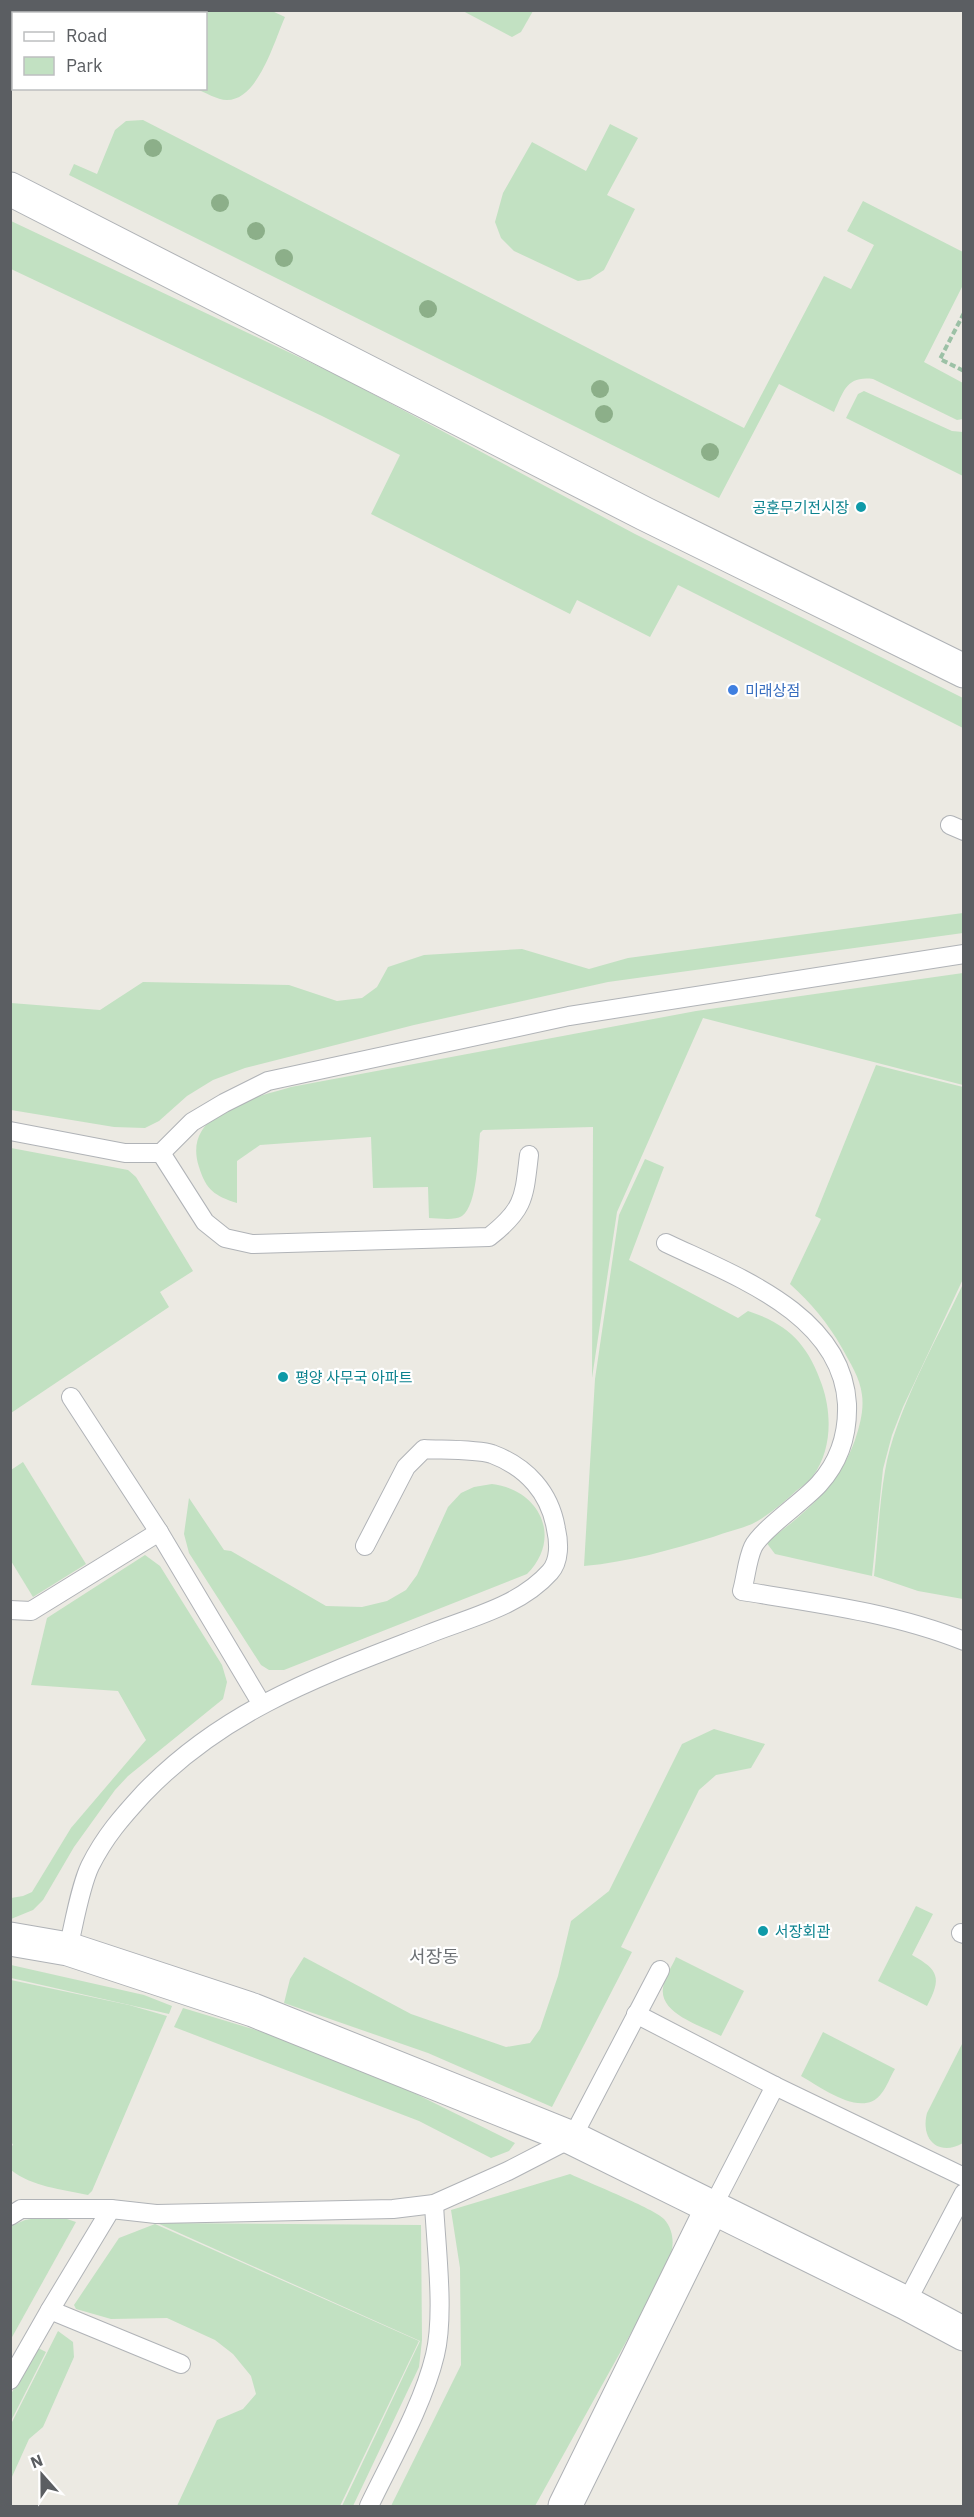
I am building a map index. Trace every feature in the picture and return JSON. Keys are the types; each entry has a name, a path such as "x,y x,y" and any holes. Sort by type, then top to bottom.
{"street":[{"path":"10,189 645,514 963,671"},
{"path":"10,1939 68,1949 253,2010 572,2138 906,2303 960,2326"},
{"path":"565,2506 712,2208"}],"lane":[{"path":"10,1131 125,1153 161,1153 192,1122 224,1102 268,1081 569,1016 963,954"},
{"path":"161,1153 205,1222 225,1238 252,1244 489,1237 508,1222 524,1197 529,1155"},
{"path":"666,1243 778,1300 807,1323 829,1349 840,1372 846,1397 846,1432 838,1456 820,1484 764,1533 753,1546 742,1591 829,1605 893,1619 963,1641"},
{"path":"71,1397 159,1532 261,1703"},
{"path":"68,1949 89,1868 112,1827 160,1777 204,1739 261,1703 332,1671 518,1599 552,1571 560,1546 553,1512 537,1483 519,1467 490,1454 424,1449 406,1467 365,1546"},
{"path":"10,1610 31,1611 159,1532"},
{"path":"10,2216 21,2210 111,2209 168,2214 393,2209 434,2204 508,2171 572,2138 660,1970"},
{"path":"636,2014 775,2086 963,2177"},
{"path":"712,2208 775,2086"},
{"path":"906,2303 963,2193"},
{"path":"369,2506 427,2382 435,2354 438,2322 434,2204"},
{"path":"10,2380 111,2209"},
{"path":"50,2310 181,2364"}],"path":[{"path":"963,313 940,359 963,371"}],"green space":[{"path":"272,11 285,17 264,68 248,91 238,97 223,100 198,90 207,90 207,12 156,12"},
{"path":"463,11 533,11 521,32 512,37"},
{"path":"143,120 744,428 824,276 851,289 874,245 847,231 863,201 963,252 963,285 924,362 963,383 963,419 957,420 873,379 857,380 847,386 834,412 779,384 719,498 69,175 74,164 97,174 115,130 126,121"},
{"path":"610,124 638,138 607,195 635,209 604,270 590,279 578,281 514,251 501,238 495,222 503,193 532,142 586,171"},
{"path":"11,221 341,377 635,534 963,698 963,728 678,585 650,637 577,600 570,614 371,514 400,455 11,269"},
{"path":"864,391 952,431 963,432 963,476 846,418 858,394"},
{"path":"963,913 963,933 608,982 414,1025 245,1068 213,1080 187,1096 159,1121 145,1128 114,1127 11,1110 11,1003 100,1010 143,982 289,985 337,1001 362,998 377,987 388,967 424,955 522,949 589,969 628,958"},
{"path":"963,973 963,1085 703,1018 617,1212 592,1378 593,1127 483,1130 480,1133 476,1177 471,1201 462,1216 446,1219 429,1218 428,1187 373,1188 371,1137 260,1145 237,1161 237,1203 212,1191 199,1167 196,1148 201,1133 210,1120 224,1110 258,1096 291,1087 696,1011"},
{"path":"876,1065 963,1087 963,1279 892,1435 883,1469 872,1576 775,1554 766,1542 807,1510 830,1485 848,1456 860,1423 862,1395 854,1370 825,1322 790,1284 821,1219 815,1216"},
{"path":"11,1148 128,1170 136,1177 193,1271 160,1292 169,1307 11,1413"},
{"path":"645,1159 664,1167 629,1260 738,1318 748,1311 774,1322 795,1338 810,1358 822,1385 829,1420 827,1443 819,1466 811,1478 775,1509 752,1524 649,1555 584,1566 595,1379 619,1215"},
{"path":"963,1284 964,1599 918,1591 874,1576 881,1497 890,1448 907,1400"},
{"path":"23,1462 86,1564 33,1597 11,1561 11,1470"},
{"path":"492,1484 509,1488 523,1496 534,1506 541,1518 544,1531 543,1546 538,1560 527,1574 284,1670 269,1670 261,1665 189,1553 184,1534 189,1498 224,1550 231,1551 326,1606 362,1607 387,1601 406,1590 417,1575 448,1507 461,1493 474,1487"},
{"path":"145,1555 160,1566 222,1665 227,1682 223,1699 128,1776 115,1790 74,1847 43,1900 33,1910 11,1919 11,1898 32,1892 71,1828 146,1740 118,1691 31,1685 47,1618"},
{"path":"714,1729 765,1744 751,1768 716,1775 699,1790 621,1947 632,1952 552,2107 428,2053 284,2003 290,1979 304,1957 411,2014 506,2047 530,2043 540,2029 558,1976 571,1921 609,1891 682,1744"},
{"path":"916,1906 933,1914 912,1955 928,1965 935,1976 935,1988 927,2006 878,1981"},
{"path":"676,1957 744,1991 721,2036 683,2018 668,2005 663,1988 666,1976"},
{"path":"11,1965 144,1995 172,2006 169,2014 11,1978"},
{"path":"11,1980 129,2005 167,2016 92,2191 88,2195 38,2184 11,2170 13,2144 10,2143"},
{"path":"183,2008 269,2034 410,2091 515,2143 509,2151 491,2158 419,2121 174,2027"},
{"path":"823,2032 895,2069 881,2094 873,2101 863,2103 841,2098 801,2076"},
{"path":"963,2042 963,2143 954,2147 939,2147 933,2143 926,2131 927,2113"},
{"path":"570,2174 635,2202 664,2219 672,2237 671,2256 667,2268 535,2506 391,2506 461,2365 460,2268 451,2210"},
{"path":"61,2217 76,2222 11,2339 11,2226 25,2220"},
{"path":"157,2223 421,2225 422,2340 419,2367 353,2506 342,2506 420,2341"},
{"path":"155,2224 419,2341 340,2506 177,2506 217,2420 243,2409 256,2394 251,2376 233,2354 215,2340 167,2318 111,2319 76,2309 74,2305 119,2238"},
{"path":"58,2331 73,2342 74,2357 43,2427 29,2439 11,2479 11,2424"},
{"path":"36,2347 46,2352 11,2421 11,2394"}],"place":[{"name":"공훈무기전시장","path":"861,507"},
{"name":"미래상점","path":"733,690"},
{"name":"평양 사무국 아파트","path":"283,1377"},
{"name":"서장회관","path":"763,1931"}],"district":[{"name":"서장동","path":"434,1956"}]}
